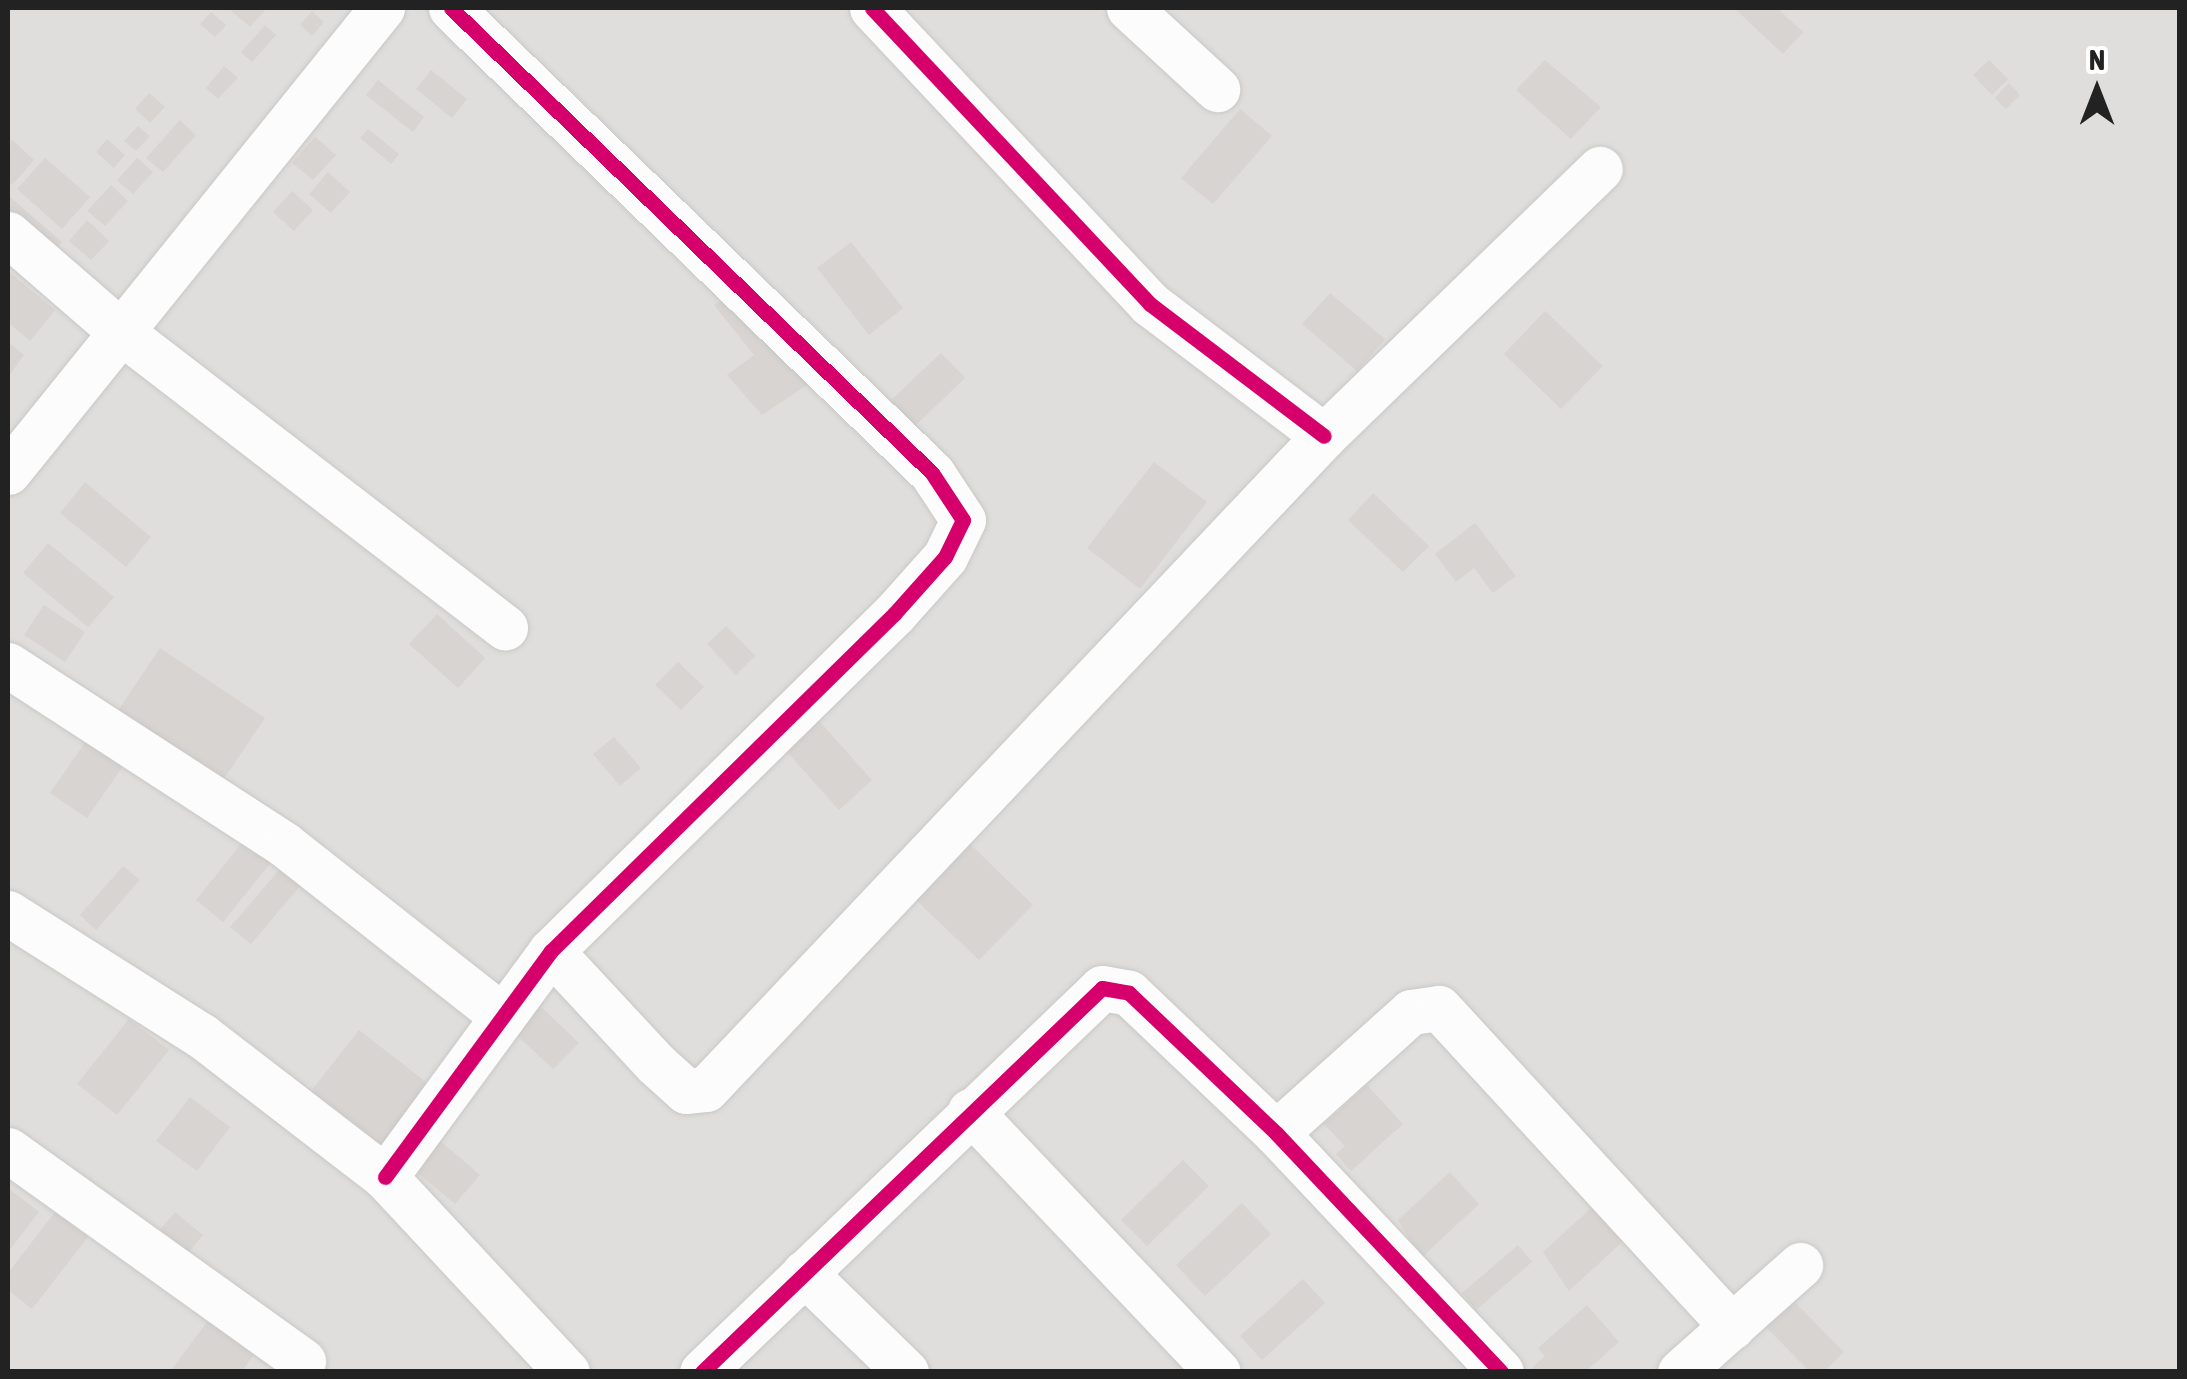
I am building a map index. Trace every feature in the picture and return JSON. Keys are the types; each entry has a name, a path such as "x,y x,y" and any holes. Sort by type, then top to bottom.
{"street":[{"path":"8,472 382,8"},
{"path":"385,1177 500,1014 550,952 894,614 945,557 964,520 932,473 451,8"},
{"path":"872,8 1150,304 1324,436"},
{"path":"1129,8 1216,89"},
{"path":"550,952 656,1064 686,1090 706,1089 1324,436 1600,169"},
{"path":"8,234 120,330 505,627"},
{"path":"8,664 285,845 500,1014"},
{"path":"8,912 202,1036 385,1177 567,1372"},
{"path":"702,1372 1088,995 1114,988 1129,993 1276,1133 1500,1372"},
{"path":"1276,1133 1411,1012 1439,1008 1732,1327"},
{"path":"970,1111 1218,1372"},
{"path":"8,1150 304,1361"},
{"path":"1680,1372 1800,1264"},
{"path":"804,1273 906,1372"}],"shaded area":[{"path":"8,8 2179,8 2179,1371 8,1371"}],"building":[{"path":"228,8 262,8 265,10 250,27"},
{"path":"1734,8 1777,8 1803,32 1783,54"},
{"path":"312,11 324,22 312,36 300,25"},
{"path":"211,12 226,25 215,37 200,24"},
{"path":"265,25 276,35 252,62 241,52"},
{"path":"1545,60 1601,107 1571,139 1516,90"},
{"path":"1989,60 2008,79 1992,95 1973,75"},
{"path":"224,66 238,78 218,99 206,88"},
{"path":"431,70 467,99 452,118 416,89"},
{"path":"378,80 424,117 413,132 366,95"},
{"path":"2009,83 2020,95 2006,109 1995,98"},
{"path":"149,93 165,107 150,123 135,109"},
{"path":"1240,109 1272,136 1213,204 1181,178"},
{"path":"180,120 196,135 163,172 146,158"},
{"path":"138,126 150,136 136,151 124,141"},
{"path":"368,129 399,154 391,164 360,138"},
{"path":"315,137 336,155 313,180 292,163"},
{"path":"11,139 34,160 12,185 8,181"},
{"path":"107,139 125,155 114,168 96,152"},
{"path":"45,158 90,197 62,229 17,189"},
{"path":"137,158 153,172 133,194 117,180"},
{"path":"328,172 350,192 331,213 309,194"},
{"path":"111,185 128,201 105,226 87,211"},
{"path":"292,191 313,210 294,231 273,212"},
{"path":"9,196 62,242 43,264 8,233"},
{"path":"87,220 109,241 91,260 69,241"},
{"path":"851,242 903,308 869,335 817,268"},
{"path":"8,271 55,310 30,341 8,322"},
{"path":"741,288 827,372 762,415 727,375 754,355 714,305"},
{"path":"1330,293 1385,339 1357,371 1302,324"},
{"path":"1545,311 1603,366 1561,409 1504,354"},
{"path":"8,342 24,355 8,377"},
{"path":"941,353 965,378 915,426 890,401"},
{"path":"1154,462 1207,502 1140,589 1087,548"},
{"path":"85,482 151,537 126,567 60,513"},
{"path":"1373,493 1429,546 1403,572 1348,520"},
{"path":"1475,523 1516,576 1493,593 1474,568 1456,582 1435,554"},
{"path":"48,543 114,597 88,627 23,573"},
{"path":"44,605 85,632 65,662 24,635"},
{"path":"437,614 485,658 458,688 409,644"},
{"path":"726,626 755,656 736,675 707,644"},
{"path":"160,648 265,718 219,786 115,715"},
{"path":"678,662 704,687 681,710 655,685"},
{"path":"811,712 872,780 839,810 778,742"},
{"path":"91,734 128,759 87,818 50,793"},
{"path":"614,737 641,768 620,786 593,754"},
{"path":"250,833 277,855 223,922 196,900"},
{"path":"970,844 1033,905 979,960 916,900"},
{"path":"286,862 306,879 251,944 230,927"},
{"path":"123,866 140,880 96,930 80,915"},
{"path":"536,1002 579,1043 553,1069 510,1029"},
{"path":"129,1019 169,1050 117,1115 77,1084"},
{"path":"359,1030 435,1089 385,1153 308,1095"},
{"path":"1367,1085 1403,1124 1351,1171 1336,1154 1345,1146 1324,1124"},
{"path":"190,1097 230,1127 197,1171 156,1141"},
{"path":"438,1139 480,1175 455,1204 413,1169"},
{"path":"1183,1160 1209,1186 1147,1246 1121,1220"},
{"path":"1450,1172 1479,1204 1421,1258 1398,1220"},
{"path":"8,1188 39,1212 8,1252"},
{"path":"1601,1199 1632,1233 1569,1291 1543,1252"},
{"path":"1242,1203 1271,1234 1205,1296 1176,1265"},
{"path":"55,1212 88,1237 32,1309 8,1290 8,1273"},
{"path":"175,1212 203,1235 178,1265 150,1241"},
{"path":"1518,1245 1532,1262 1476,1310 1462,1293"},
{"path":"1303,1279 1325,1303 1262,1360 1240,1336"},
{"path":"1788,1295 1844,1352 1823,1372 1810,1372 1760,1321"},
{"path":"1587,1305 1619,1342 1585,1372 1528,1372 1545,1356 1538,1348"},
{"path":"209,1319 255,1353 241,1372 170,1372"}],"cycle path":[{"path":"385,1177 551,951 894,614 945,557 963,520 932,473 451,8"},
{"path":"872,8 1150,304 1324,436"},
{"path":"702,1372 1102,988 1129,993 1276,1133 1501,1372"}]}
